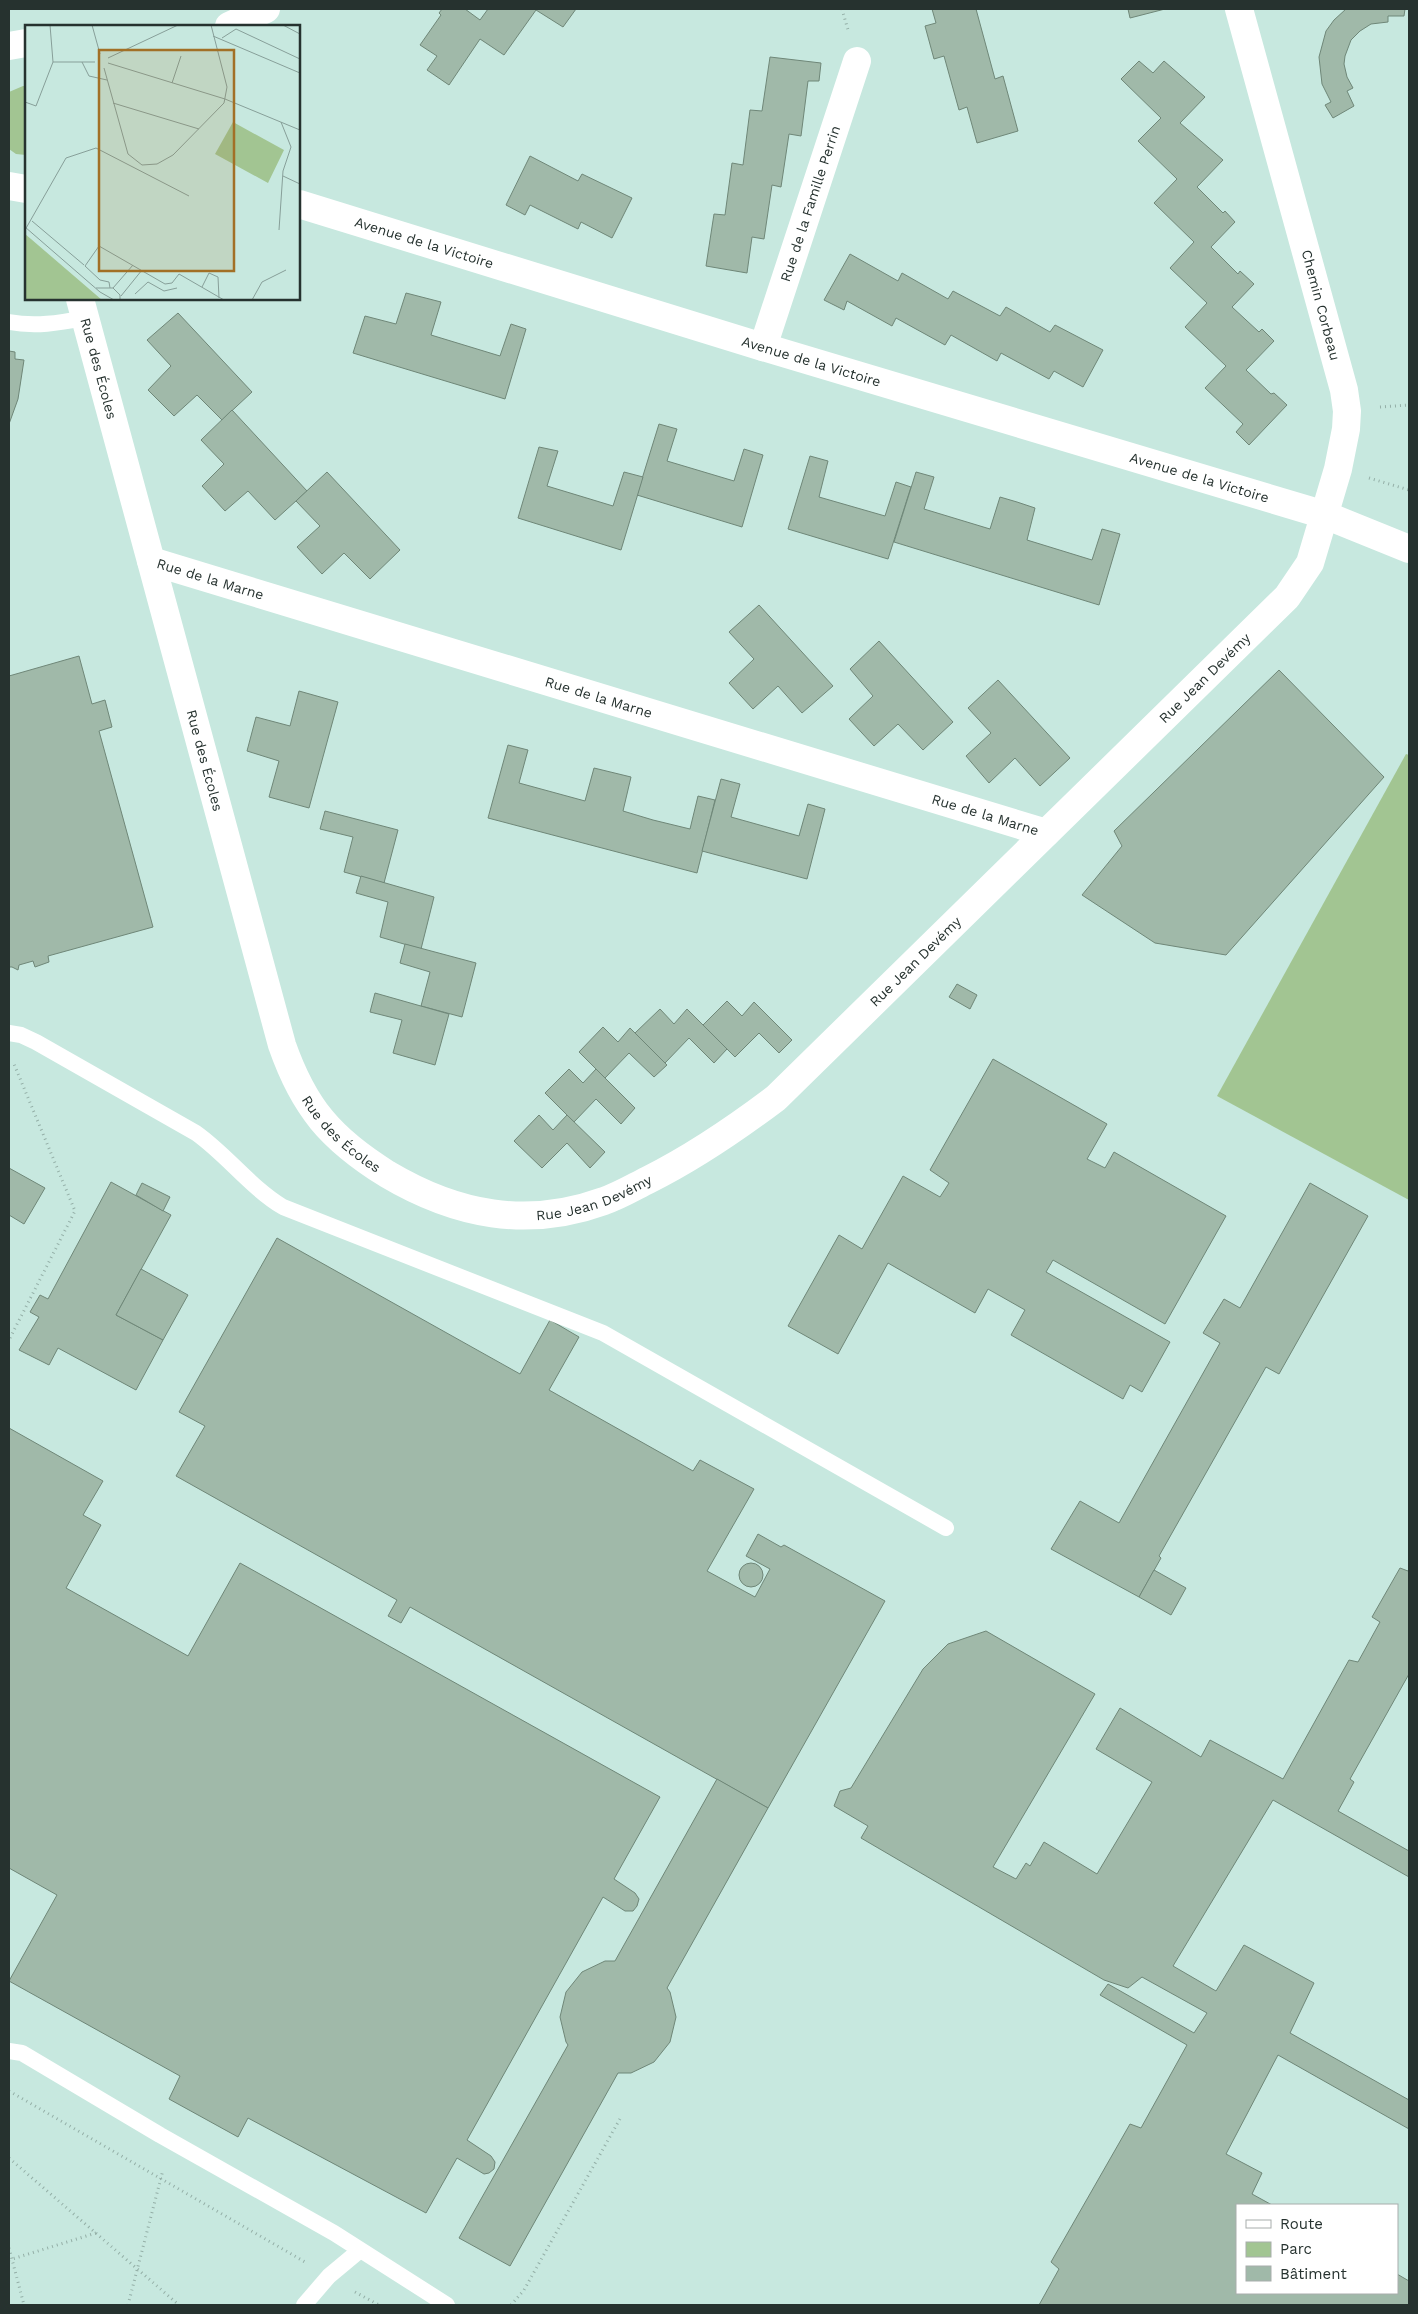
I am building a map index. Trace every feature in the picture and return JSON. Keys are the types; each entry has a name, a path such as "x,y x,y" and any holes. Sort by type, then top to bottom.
{"street":[{"path":"231,25 266,9"},
{"name":"Chemin Corbeau","path":"1239,9 1344,390 1347,411 1346,429 1338,469 1325,515"},
{"name":"Rue de la Famille Perrin","path":"763,347 857,61"},
{"path":"9,186 25,189"},
{"name":"Avenue de la Victoire","path":"300,204 763,347 1325,515"},
{"name":"Rue des Écoles","path":"82,308 290,1069 314,1113 330,1131 371,1164 398,1180"},
{"path":"1325,515 1409,549"},
{"name":"Rue Jean Devémy","path":"398,1180 450,1204 478,1212 534,1216 605,1201 667,1170 731,1132 776,1098 1287,597 1310,563 1325,515"},
{"name":"Rue de la Marne","path":"151,561 1046,833"}],"lane":[{"path":"9,322 28,325 61,323 82,308"},
{"path":"9,1033 21,1035 36,1042 196,1133 214,1146 267,1197 283,1207 604,1333 946,1528"},
{"path":"9,2051 22,2052 171,2141 334,2233 359,2251 446,2305"},
{"path":"304,2305 329,2276 359,2251"}],"path":[{"path":"1338,469 1409,490"},
{"path":"10,1338 75,1211 12,1061"},
{"path":"9,2091 379,2305"},
{"path":"511,2305 524,2290 621,2117"},
{"path":"128,2305 171,2141"},
{"path":"9,2158 179,2305"},
{"path":"10,2259 96,2233"},
{"path":"9,2248 10,2259 24,2305"}],"green space":[{"path":"25,86 25,155 16,154 9,149 9,92"},
{"path":"1406,754 1409,755 1409,1200 1217,1096"}],"building":[{"path":"442,9 465,9 480,20 488,9 576,9 563,27 536,10 504,55 480,39 449,85 427,70 437,56 420,45 441,15 439,13"},
{"path":"932,9 976,9 995,79 1003,76 1018,131 977,143 967,107 959,110 944,56 934,59 925,26 936,23"},
{"path":"1128,9 1165,9 1130,18"},
{"path":"1346,9 1405,9 1404,16 1388,16 1388,22 1371,24 1351,40 1344,64 1347,77 1353,88 1347,91 1354,106 1333,118 1325,105 1331,102 1322,84 1319,57 1326,31"},
{"path":"770,57 821,63 819,81 808,81 801,136 789,134 781,187 772,185 764,239 752,237 747,273 706,266 714,214 725,215 732,163 743,165 750,110 762,111"},
{"path":"1139,61 1153,73 1164,61 1205,97 1180,123 1223,160 1197,187 1223,213 1225,211 1235,222 1211,247 1238,274 1240,271 1254,284 1232,307 1259,332 1262,329 1274,341 1246,370 1271,394 1274,393 1287,405 1249,445 1236,432 1243,424 1205,388 1226,366 1185,327 1207,303 1170,268 1194,242 1154,203 1177,179 1138,141 1161,118 1121,79"},
{"path":"530,156 578,181 582,174 632,198 612,238 581,222 578,229 530,205 525,215 506,205"},
{"path":"850,254 898,281 902,273 948,299 953,291 1000,316 1006,307 1050,332 1055,325 1103,350 1083,387 1054,371 1049,379 1001,353 997,361 951,335 945,345 896,318 892,326 847,301 844,310 824,300"},
{"path":"406,293 441,302 431,335 500,356 511,324 526,329 505,399 353,353 365,316 396,324"},
{"path":"178,313 252,392 222,420 197,395 174,416 148,390 171,366 147,340"},
{"path":"9,351 15,352 15,359 24,360 18,399 9,424"},
{"path":"232,410 307,491 275,520 248,491 225,511 202,486 224,464 201,440"},
{"path":"659,424 677,429 667,461 734,481 744,449 763,455 742,527 637,495"},
{"path":"539,447 558,451 547,486 613,506 624,472 643,477 621,550 518,518"},
{"path":"810,456 828,461 819,497 885,516 896,482 911,487 888,559 788,529"},
{"path":"327,472 400,550 370,579 344,553 322,574 297,547 320,526 296,501"},
{"path":"916,472 934,477 924,509 990,529 1000,497 1017,502 1035,508 1027,540 1092,560 1102,529 1120,534 1099,605 894,542"},
{"path":"759,605 833,686 802,713 778,686 753,709 729,683 754,659 729,632"},
{"path":"879,641 953,722 923,750 898,724 874,746 849,719 873,696 850,669"},
{"path":"79,656 92,704 105,700 112,727 99,731 153,927 48,956 49,962 35,967 33,961 19,965 18,970 9,967 9,676"},
{"path":"1279,670 1384,777 1226,955 1155,943 1082,895 1122,846 1114,831"},
{"path":"998,680 1070,758 1040,786 1015,758 989,783 966,756 991,733 968,708"},
{"path":"299,691 338,702 309,808 269,797 279,761 247,751 256,717 290,726"},
{"path":"508,745 528,750 519,783 585,801 594,768 631,777 623,811 653,820 690,829 698,796 715,800 697,873 488,818"},
{"path":"721,779 740,784 731,817 799,836 808,804 825,809 807,879 702,851"},
{"path":"325,811 398,830 384,883 344,872 353,837 320,829"},
{"path":"361,876 434,897 421,949 380,937 388,902 356,893"},
{"path":"405,944 476,963 462,1017 421,1006 430,972 400,963"},
{"path":"957,984 977,995 970,1009 949,997"},
{"path":"375,993 449,1014 435,1065 393,1053 402,1020 370,1012"},
{"path":"727,1001 742,1016 754,1002 792,1040 779,1053 759,1033 735,1057 703,1025"},
{"path":"660,1009 674,1024 687,1009 727,1049 714,1063 689,1038 665,1063 635,1033"},
{"path":"603,1027 618,1042 630,1028 667,1065 654,1077 629,1053 605,1078 579,1052"},
{"path":"993,1059 1107,1124 1087,1159 1105,1168 1114,1152 1226,1216 1165,1324 1053,1260 1046,1272 1170,1342 1142,1392 1130,1385 1123,1399 1011,1335 1025,1310 988,1289 975,1313 888,1263 838,1354 788,1326 839,1235 862,1249 903,1176 940,1197 949,1183 930,1170"},
{"path":"569,1069 583,1083 596,1069 635,1108 621,1124 596,1099 574,1122 545,1093"},
{"path":"539,1115 553,1130 567,1115 605,1152 590,1168 567,1143 542,1168 514,1141"},
{"path":"9,1168 45,1188 24,1224 9,1215"},
{"path":"111,1182 171,1215 116,1315 163,1340 136,1390 58,1348 49,1365 19,1350 39,1317 30,1312 40,1295 48,1299"},
{"path":"142,1183 170,1197 163,1211 136,1195"},
{"path":"1310,1183 1368,1216 1279,1374 1266,1367 1159,1556 1161,1558 1139,1597 1051,1549 1080,1501 1119,1523 1220,1343 1203,1333 1224,1299 1240,1308"},
{"path":"277,1238 520,1374 550,1320 579,1337 549,1390 693,1471 700,1460 754,1489 707,1571 755,1597 770,1569 746,1556 758,1534 781,1547 784,1545 885,1601 768,1808 410,1607 401,1623 388,1616 397,1600 176,1476 205,1426 179,1412"},
{"path":"141,1269 188,1295 163,1340 116,1315"},
{"path":"9,1428 103,1481 83,1515 101,1525 66,1588 188,1656 240,1563 660,1797 614,1879 635,1893 639,1899 637,1906 633,1911 625,1911 603,1897 467,2140 491,2156 495,2162 494,2169 484,2174 457,2158 426,2213 248,2118 238,2137 169,2099 180,2076 9,1981 57,1895 9,1868"},
{"path":"751,1563 756,1564 762,1570 762,1580 756,1586 751,1587 746,1586 740,1580 739,1575 740,1570 746,1564"},
{"path":"1400,1568 1408,1571 1409,1569 1409,1674 1350,1779 1354,1782 1338,1811 1409,1851 1409,1877 1273,1800 1173,1966 1216,1991 1244,1945 1314,1983 1290,2033 1409,2100 1409,2129 1278,2055 1226,2154 1262,2173 1252,2194 1270,2204 1236,2204 1236,2294 1398,2294 1398,2275 1409,2281 1409,2305 1039,2305 1059,2269 1051,2262 1130,2124 1141,2128 1187,2045 1100,1995 1108,1984 1194,2033 1207,2013 1142,1977 1128,1988 1104,1980 861,1838 868,1826 834,1806 840,1791 851,1788 923,1669 948,1644 986,1631 1095,1694 993,1867 1016,1879 1026,1863 1030,1866 1044,1842 1097,1874 1152,1782 1096,1749 1120,1708 1201,1757 1210,1740 1283,1779 1349,1660 1358,1662 1380,1622 1372,1617"},
{"path":"1154,1570 1186,1588 1171,1615 1139,1597"},
{"path":"717,1779 768,1808 667,1988 670,1992 676,2017 670,2042 654,2062 631,2073 618,2073 510,2266 459,2238 568,2045 560,2017 566,1992 582,1972 605,1961 615,1961"}]}
